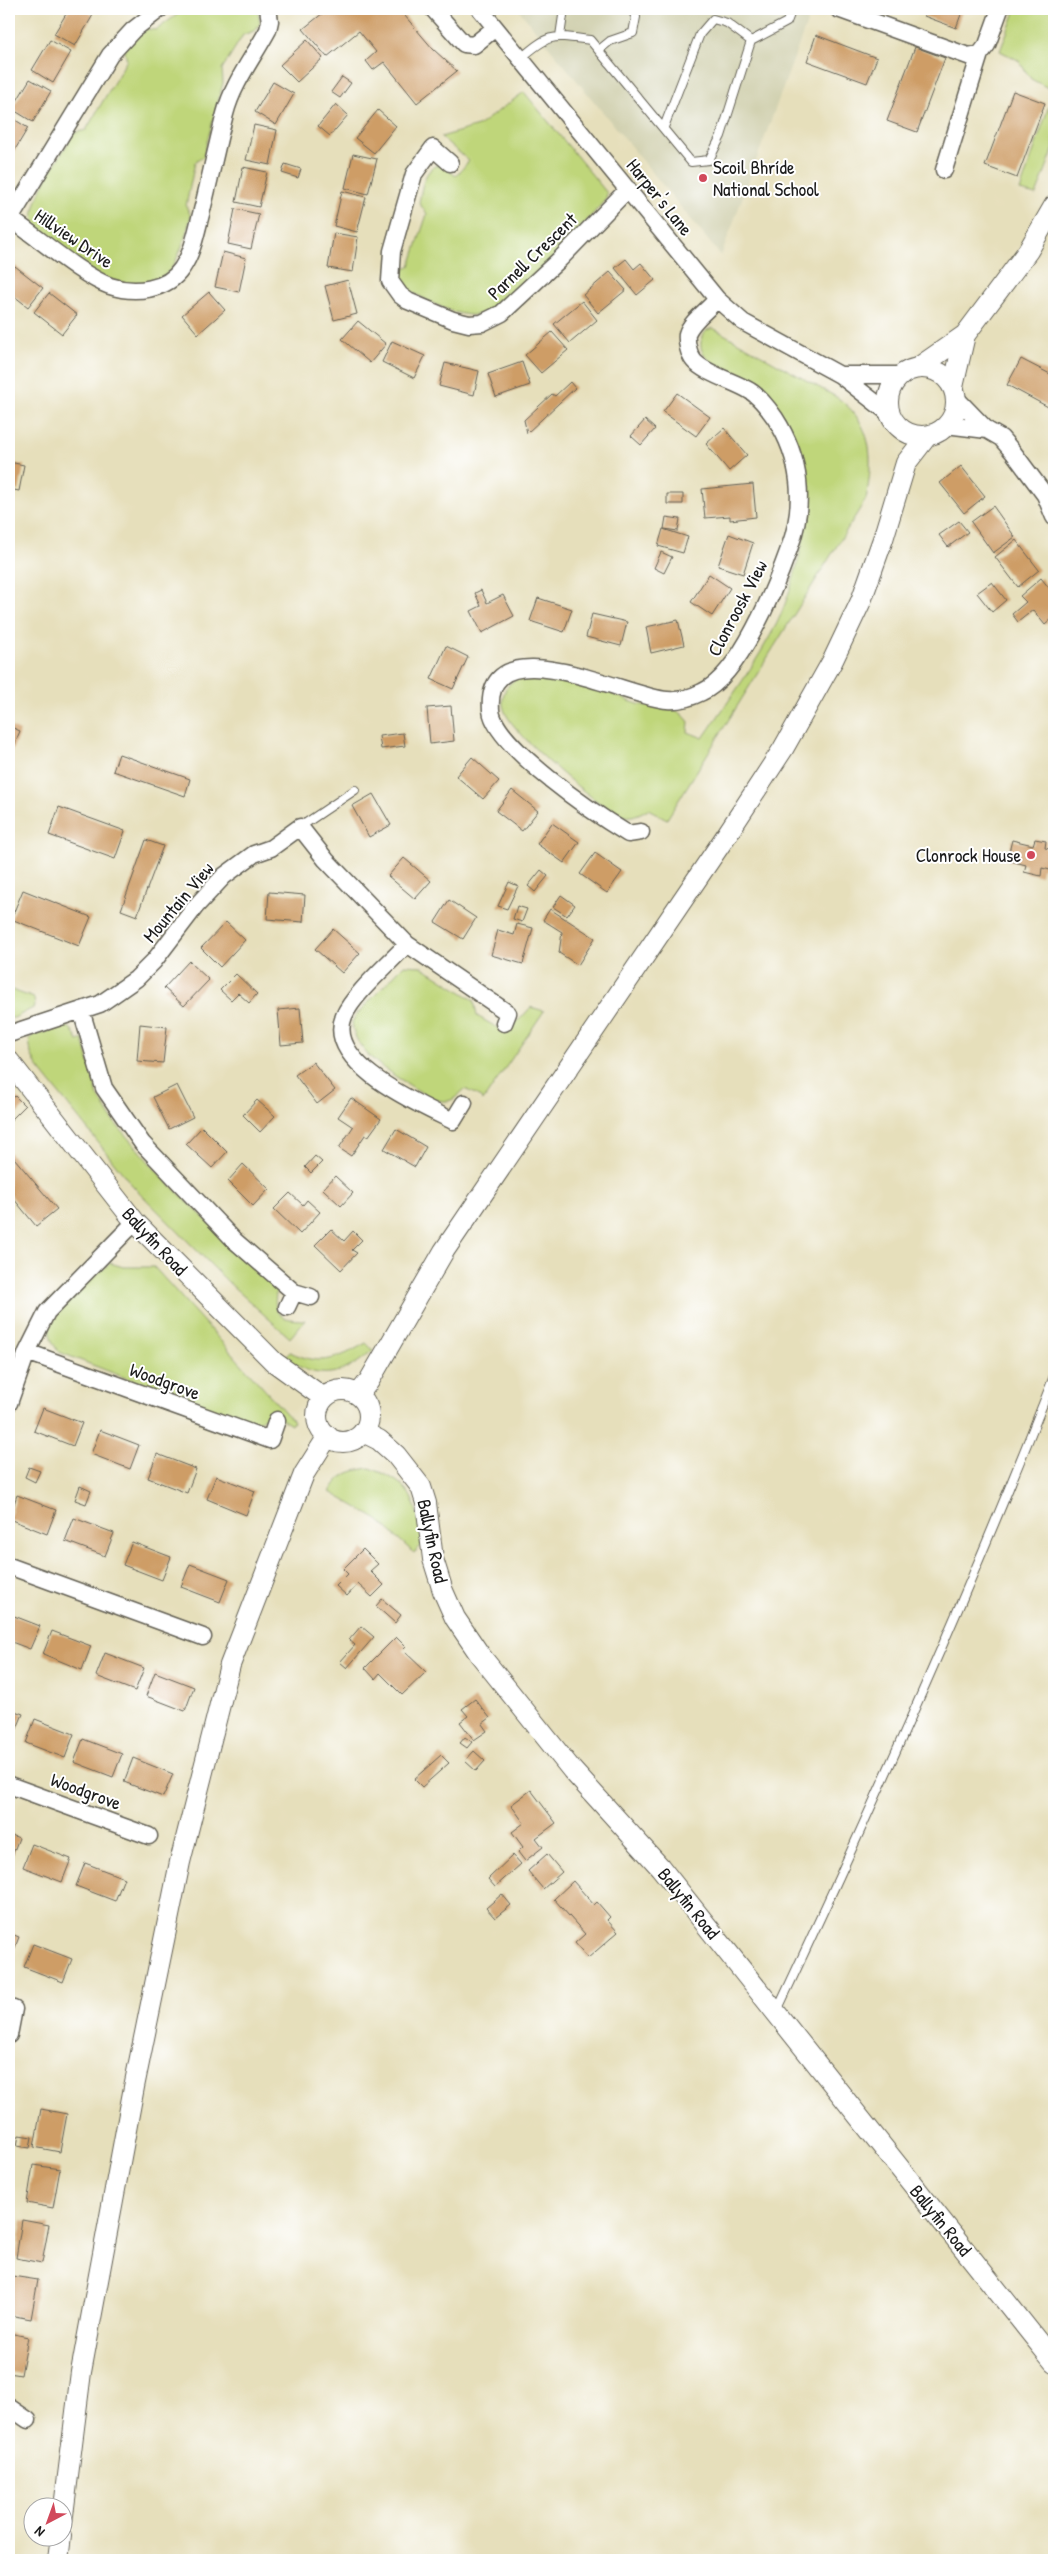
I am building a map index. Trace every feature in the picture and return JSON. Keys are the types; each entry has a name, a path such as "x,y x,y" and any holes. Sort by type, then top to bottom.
{"street":[{"name":"Hillview Drive","path":"160,9 133,30 110,56 9,218 85,271 110,286 125,290 157,287 171,280 182,268 190,251 233,90 268,30 270,21 268,9"},
{"path":"433,9 464,44 474,45 495,28"},
{"name":"Harper's Lane","path":"480,9 717,300 750,326 840,375 895,421"},
{"path":"838,9 968,56 980,54"},
{"path":"944,170 980,54 987,45 1000,9"},
{"name":"Parnell Crescent","path":"450,163 433,148 414,174 392,250 389,273 395,288 408,301 453,320 469,324 482,323 502,313 559,260 628,189"},
{"path":"906,463 888,393 900,375 918,367 965,335 1028,251 1054,206"},
{"name":"Clonroosk View","path":"641,832 628,834 592,813 528,760 495,725 491,714 492,695 501,679 511,671 535,667 565,671 642,696 668,700 685,698 703,692 718,681 733,664 752,631 791,545 800,500 797,468 788,439 762,401 750,391 726,381 694,361 689,350 687,335 691,327 717,300"},
{"path":"358,1395 444,1251 722,842 782,749 833,660 861,601 883,539 906,463 927,436 946,425 955,408 954,393 965,335"},
{"path":"918,367 939,372 954,393 987,430 1001,438 1031,474 1045,495 1054,517"},
{"name":"Harper's Lane","path":"840,375 900,375"},
{"path":"895,421 908,433 927,436"},
{"path":"946,425 987,430"},
{"path":"300,827 326,860 407,944 508,1013 504,1023"},
{"name":"Mountain View","path":"9,1034 100,1004 136,979 154,961 196,906 224,876 254,854 271,848 300,827"},
{"path":"407,944 351,1006 342,1025 343,1042 350,1053 373,1077 454,1122 464,1103"},
{"path":"81,1010 104,1088 130,1128 207,1214 294,1292 311,1297"},
{"name":"Ballyfin Road","path":"9,1061 135,1222 274,1362 324,1398"},
{"path":"9,1403 27,1352 47,1312 135,1222"},
{"path":"286,1307 294,1292"},
{"name":"Woodgrove","path":"27,1352 270,1440 277,1420"},
{"path":"337,1390 345,1390 358,1395 367,1406 369,1413 367,1426 363,1432 350,1441 335,1440 328,1436 318,1422 320,1406 324,1398 337,1390"},
{"name":"Ballyfin Road","path":"363,1432 379,1440 396,1455 421,1487 426,1503 433,1559 443,1591 455,1618 480,1656 572,1770 660,1867 1054,2362"},
{"path":"65,2496 81,2372 134,2088 180,1862 230,1665 304,1474 328,1436"},
{"path":"9,1566 203,1637"},
{"name":"Woodgrove","path":"9,1785 149,1836"},
{"path":"9,2008 14,2009 9,2035"},
{"path":"9,2407 28,2420"},
{"path":"58,2560 60,2546"}],"lane":[{"path":"560,36 564,9"},
{"path":"599,50 610,41 633,33 636,17 630,9"},
{"path":"520,59 544,39 560,36 590,40 664,127 691,162 709,160 720,136 750,41 787,22 792,9"},
{"path":"664,127 700,34 713,19 726,23 750,41"},
{"path":"300,827 355,790"},
{"path":"776,2013 863,1829 1024,1453 1054,1376"}],"shaded area":[{"name":"Scoil Bhríde National School","path":"518,9 812,9 721,256"}],"green space":[{"path":"185,9 258,9 260,24 254,31 243,35 222,69 223,83 203,157 195,162 186,206 191,216 183,244 174,264 163,276 146,283 116,281 90,270 36,230 33,220 35,207 46,180 74,133 86,130 127,60 124,49 146,29 156,30"},
{"path":"1016,9 1054,9 1054,91 1031,79 1018,60 1000,51"},
{"path":"1054,91 1054,148 1036,195 1020,191"},
{"path":"524,92 607,193 606,199 562,250 523,288 503,303 485,312 469,315 453,312 406,289 401,282 400,270 410,266 427,214 419,203 422,185 434,166 440,164 456,176 469,161 441,137 478,126"},
{"path":"713,328 838,398 850,408 858,419 868,443 870,456 869,484 866,499 667,819 648,809 642,813 623,816 609,809 575,785 523,737 505,712 503,697 509,684 521,676 543,673 558,676 590,685 638,704 666,707 678,711 689,722 688,732 703,738 742,682 769,638 785,603 798,561 808,513 808,478 796,441 772,405 739,376 713,363 703,354 701,340 707,330"},
{"path":"404,965 421,966 474,1000 477,1016 496,1027 507,1029 531,1007 544,1011 483,1101 479,1096 465,1089 449,1101 430,1097 385,1069 366,1053 359,1044 352,1022 356,1015"},
{"path":"9,989 34,998 35,1007 14,1018 9,1018"},
{"path":"67,1026 72,1030 78,1041 83,1039 98,1096 114,1122 163,1178 277,1288 275,1304 279,1314 289,1319 305,1320 290,1338 229,1283 132,1185 37,1066 31,1054 29,1039 33,1035"},
{"path":"110,1263 123,1267 154,1267 293,1421 291,1425 283,1420 266,1416 254,1425 244,1424 59,1352 50,1335 50,1324 53,1317 67,1300"},
{"path":"366,1343 373,1350 352,1366 330,1373 308,1371 285,1357 290,1352 311,1359 329,1359 338,1357"},
{"path":"370,1468 396,1481 404,1488 415,1505 423,1544 414,1553 378,1520 330,1492 338,1481 347,1474"}],"building":[{"path":"69,9 82,9 93,15 75,46 54,34"},
{"path":"328,9 399,9 433,49 457,71 417,103 384,62 373,70 366,61 376,52 359,31 327,57 303,29"},
{"path":"927,9 963,9 956,28 924,16"},
{"path":"816,35 877,58 867,83 807,61"},
{"path":"50,40 71,52 53,83 32,70"},
{"path":"307,40 323,58 297,82 280,65"},
{"path":"915,47 945,58 917,132 887,121"},
{"path":"342,77 351,83 340,98 331,92"},
{"path":"30,79 51,91 33,122 12,109"},
{"path":"273,82 294,94 276,125 255,112"},
{"path":"1013,91 1045,103 1017,178 985,166"},
{"path":"336,104 348,115 330,136 318,126"},
{"path":"378,110 396,126 374,153 355,138"},
{"path":"9,116 28,128 10,158 9,158"},
{"path":"254,125 277,130 270,165 246,160"},
{"path":"353,154 377,159 368,194 345,188"},
{"path":"285,164 301,169 298,178 282,173"},
{"path":"243,167 267,172 259,207 236,202"},
{"path":"342,191 366,197 357,232 334,226"},
{"path":"235,209 259,214 251,249 228,244"},
{"path":"334,233 358,237 353,272 328,268"},
{"path":"223,252 246,258 239,292 215,287"},
{"path":"626,259 634,269 641,263 655,280 637,295 615,268"},
{"path":"15,266 43,288 28,307 9,292 9,274"},
{"path":"610,272 626,290 598,313 583,295"},
{"path":"348,280 357,314 334,320 325,286"},
{"path":"209,292 225,310 198,334 182,315"},
{"path":"49,293 77,315 62,334 34,312"},
{"path":"582,301 597,320 570,343 554,324"},
{"path":"358,321 386,344 370,363 342,339"},
{"path":"552,332 568,350 541,373 525,355"},
{"path":"392,341 425,356 414,378 382,362"},
{"path":"1021,359 1054,376 1054,400 1050,408 1007,385"},
{"path":"522,362 530,385 496,397 488,374"},
{"path":"445,363 479,371 474,395 439,386"},
{"path":"570,382 575,388 527,433 524,420 552,394 555,396"},
{"path":"677,393 710,417 696,436 663,412"},
{"path":"645,420 655,429 641,445 631,436"},
{"path":"724,428 747,455 729,471 706,444"},
{"path":"9,462 24,465 19,491 9,489"},
{"path":"961,466 985,496 964,513 940,483"},
{"path":"753,484 756,517 730,520 730,516 705,518 702,489"},
{"path":"667,494 683,494 683,504 667,504"},
{"path":"993,506 1015,537 993,553 971,522"},
{"path":"666,517 680,519 678,531 664,529"},
{"path":"959,521 968,532 948,547 939,535"},
{"path":"663,529 688,537 683,553 658,546"},
{"path":"729,534 753,543 743,574 718,566"},
{"path":"1016,540 1039,570 1018,587 995,557"},
{"path":"661,552 672,557 664,573 654,568"},
{"path":"709,574 730,588 712,616 691,602"},
{"path":"1041,578 1054,594 1054,617 1045,625 1033,610 1018,622 1012,614 1026,602 1020,596"},
{"path":"992,582 1006,600 992,612 977,593"},
{"path":"481,590 487,603 503,595 514,616 482,633 471,611 481,606 475,593"},
{"path":"538,598 572,609 564,632 530,621"},
{"path":"592,614 627,622 621,646 586,637"},
{"path":"678,620 684,645 651,653 646,627"},
{"path":"446,646 468,657 453,689 431,679"},
{"path":"451,706 454,741 430,744 427,708"},
{"path":"9,726 20,731 9,758"},
{"path":"403,733 405,746 381,749 379,736"},
{"path":"119,754 190,779 185,796 113,771"},
{"path":"472,757 499,781 483,799 456,776"},
{"path":"512,790 538,811 522,831 496,811"},
{"path":"373,794 391,825 369,837 352,806"},
{"path":"59,807 125,831 115,859 49,835"},
{"path":"552,823 579,842 564,863 537,844"},
{"name":"Clonrock House","path":"1035,839 1046,841 1045,848 1054,850 1054,871 1042,868 1041,876 1024,872 1026,865 1007,860 1012,840 1033,845"},
{"path":"146,840 163,846 137,916 121,910"},
{"path":"595,853 622,872 607,893 580,874"},
{"path":"404,858 431,881 415,899 388,876"},
{"path":"541,870 548,876 535,892 528,886"},
{"path":"509,882 518,886 507,909 498,906"},
{"path":"23,890 91,917 79,946 11,919"},
{"path":"269,892 305,895 303,922 267,919"},
{"path":"561,895 575,905 567,916 553,907"},
{"path":"449,900 476,918 463,939 435,922"},
{"path":"517,906 527,909 522,922 513,919"},
{"path":"550,909 595,938 578,965 559,953 562,932 543,920"},
{"path":"226,922 245,940 220,967 201,948"},
{"path":"517,924 533,928 523,964 491,955 498,930 514,935"},
{"path":"333,929 360,953 342,973 315,949"},
{"path":"189,961 209,980 184,1006 164,988"},
{"path":"236,974 257,994 249,1003 238,993 231,1000 220,990"},
{"path":"300,1008 303,1043 281,1045 278,1010"},
{"path":"140,1024 167,1027 163,1063 137,1061"},
{"path":"313,1062 335,1090 317,1104 295,1075"},
{"path":"177,1085 193,1117 169,1129 153,1097"},
{"path":"15,1096 25,1106 9,1122 9,1102"},
{"path":"351,1098 381,1119 368,1137 365,1135 351,1156 339,1148 353,1127 338,1117"},
{"path":"257,1100 275,1116 260,1132 243,1115"},
{"path":"202,1127 227,1152 212,1168 186,1144"},
{"path":"396,1129 426,1147 415,1167 384,1149"},
{"path":"9,1152 57,1209 36,1226 9,1193"},
{"path":"315,1156 322,1162 311,1173 305,1167"},
{"path":"243,1164 269,1189 253,1206 228,1181"},
{"path":"335,1176 353,1193 341,1206 323,1189"},
{"path":"290,1193 303,1205 307,1200 320,1212 300,1234 274,1209"},
{"path":"331,1229 344,1241 353,1231 362,1240 352,1250 357,1253 341,1270 315,1245"},
{"path":"43,1408 82,1423 73,1446 34,1431"},
{"path":"100,1430 139,1445 130,1469 91,1454"},
{"path":"157,1454 196,1469 187,1493 148,1478"},
{"path":"29,1467 40,1471 35,1482 25,1477"},
{"path":"216,1476 255,1491 246,1515 207,1499"},
{"path":"80,1486 91,1491 86,1504 75,1500"},
{"path":"17,1495 56,1510 47,1534 9,1519"},
{"path":"74,1518 114,1533 105,1556 65,1541"},
{"path":"132,1542 171,1557 162,1580 123,1565"},
{"path":"363,1549 378,1564 370,1571 384,1585 372,1597 358,1584 347,1596 336,1586 348,1574 343,1569"},
{"path":"190,1564 229,1579 220,1602 181,1587"},
{"path":"382,1599 401,1615 395,1623 376,1606"},
{"path":"9,1614 40,1626 30,1649 9,1641"},
{"path":"361,1626 374,1637 347,1668 340,1662 355,1645 349,1640"},
{"path":"52,1631 91,1646 82,1670 43,1654"},
{"path":"396,1637 406,1647 403,1650 426,1672 402,1695 380,1673 375,1679 365,1668"},
{"path":"105,1653 144,1668 135,1691 96,1676"},
{"path":"155,1672 194,1687 185,1711 146,1696"},
{"path":"475,1699 490,1718 482,1724 487,1731 474,1740 460,1722 468,1716 462,1709"},
{"path":"9,1709 23,1714 13,1738 9,1736"},
{"path":"35,1719 74,1734 65,1758 26,1743"},
{"path":"465,1737 472,1742 467,1748 460,1743"},
{"path":"83,1739 122,1754 113,1777 74,1762"},
{"path":"474,1751 485,1761 476,1771 465,1761"},
{"path":"441,1755 449,1763 422,1787 414,1779"},
{"path":"133,1758 173,1774 163,1797 124,1782"},
{"path":"531,1790 556,1823 536,1838 543,1847 525,1861 518,1852 523,1847 512,1832 524,1823 511,1805"},
{"path":"9,1834 19,1838 9,1864"},
{"path":"32,1844 71,1859 62,1882 23,1867"},
{"path":"547,1854 562,1872 543,1889 528,1871"},
{"path":"513,1855 521,1864 495,1887 488,1879"},
{"path":"85,1863 124,1878 115,1901 76,1886"},
{"path":"573,1881 594,1905 597,1902 610,1917 607,1920 618,1932 588,1958 575,1943 585,1934 554,1899"},
{"path":"502,1894 511,1905 495,1918 486,1908"},
{"path":"9,1933 19,1937 9,1963"},
{"path":"33,1944 72,1959 63,1982 24,1967"},
{"path":"41,2109 67,2114 60,2152 34,2147"},
{"path":"19,2135 32,2137 30,2148 17,2146"},
{"path":"33,2165 60,2169 53,2208 27,2203"},
{"path":"22,2220 49,2225 42,2263 16,2258"},
{"path":"12,2276 38,2280 31,2319 9,2315"},
{"path":"9,2333 28,2337 21,2375 9,2373"}],"place":[{"name":"Scoil Bhríde National School","path":"703,178"},
{"name":"Clonrock House","path":"1031,855"}]}
